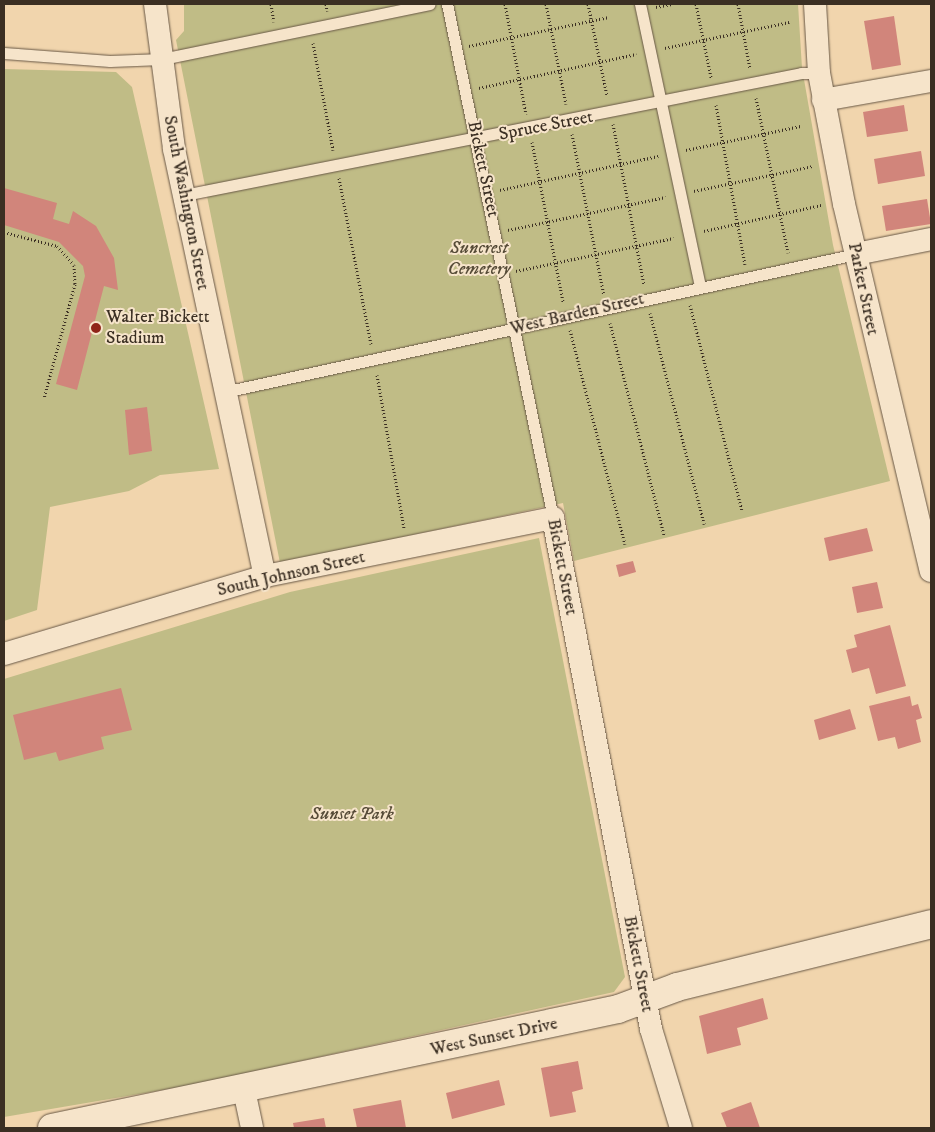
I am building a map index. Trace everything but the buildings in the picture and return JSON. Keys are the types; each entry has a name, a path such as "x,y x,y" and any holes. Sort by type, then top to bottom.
{"street":[{"name":"South Washington Street","path":"155,4 184,195 224,392 265,576"},
{"name":"Parker Street","path":"815,4 819,73 823,100 856,254 931,571"},
{"path":"823,100 931,81"},
{"name":"West Barden Street","path":"856,254 931,239"},
{"name":"South Johnson Street","path":"4,654 265,576 553,518"},
{"name":"Bickett Street","path":"553,518 645,1000 681,1128"},
{"name":"West Sunset Drive","path":"52,1128 244,1090 645,1000 677,987 931,924"},
{"path":"244,1090 252,1128"}],"lane":[{"path":"162,59 164,4"},
{"path":"4,53 110,60 162,59 429,4"},
{"name":"Bickett Street","path":"447,4 517,328 553,518"},
{"path":"640,4 663,103 700,287"},
{"name":"Spruce Street","path":"184,195 462,138 477,140 611,114 753,83 819,73"},
{"name":"West Barden Street","path":"224,392 856,254"}],"path":[{"path":"504,4 566,317 624,544"},
{"path":"546,4 606,308 664,535"},
{"path":"588,4 647,299 704,524"},
{"path":"696,4 748,277"},
{"path":"738,4 753,83 774,174 791,268"},
{"path":"457,49 609,18"},
{"path":"466,91 519,78 789,22"},
{"path":"310,28 374,360 404,529"},
{"path":"488,192 801,126"},
{"path":"496,232 813,166"},
{"path":"505,273 821,205"},
{"path":"4,232 57,246 74,265 76,284 44,398"},
{"path":"686,290 742,510"}],"green space":[{"name":"Suncrest Cemetery","path":"184,4 798,4 802,68 833,245 890,481 574,561 563,503 280,563 176,40 184,31"},
{"name":"Walter Bickett Stadium","path":"4,69 116,72 132,87 219,469 160,475 129,491 50,507 37,610 4,621"},
{"name":"Sunset Park","path":"539,538 625,977 614,992 192,1085 4,1117 4,679 290,592"}],"place":[{"name":"Walter Bickett Stadium","path":"96,328"}]}
